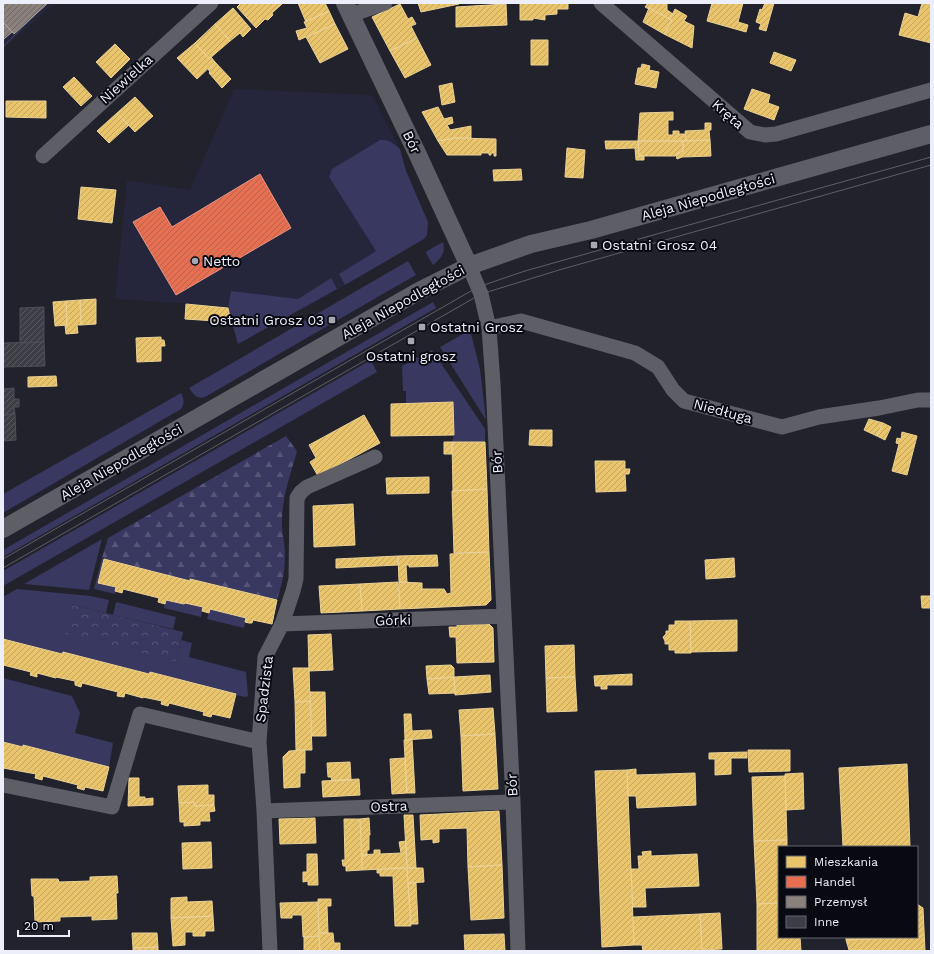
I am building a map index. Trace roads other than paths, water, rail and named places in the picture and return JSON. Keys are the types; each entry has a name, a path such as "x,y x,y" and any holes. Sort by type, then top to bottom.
{"street":[{"name":"Niewielka","path":"42,156 211,3"},
{"path":"348,9 385,3"},
{"name":"Kręta","path":"601,3 750,132 765,135 776,134 931,90"},
{"name":"Bór","path":"348,9 469,266 481,294 489,328 493,383 513,802 518,951"},
{"name":"Aleja Niepodległości","path":"3,529 419,291 469,266 531,244 591,230 931,134"},
{"name":"Niedługa","path":"489,328 521,321 634,353 658,367 673,390 684,401 782,427 819,417 879,408 918,400 931,400"},
{"name":"Spadzista","path":"270,951 264,810 258,742 265,658 282,624 296,579 297,498 301,492 308,487 375,457"},
{"name":"Górki","path":"282,624 504,616"},
{"path":"3,785 112,807 140,714 258,742"},
{"name":"Ostra","path":"264,810 513,802"}],"tram line":[{"path":"3,559 478,287 525,271 931,157"},
{"path":"3,568 481,294 559,270 931,165"}],"place":[{"name":"Ostatni Grosz 04","path":"594,245"},
{"name":"Netto","path":"195,261"},
{"name":"Ostatni Grosz 03","path":"332,320"},
{"name":"Ostatni Grosz","path":"422,327"},
{"name":"Ostatni grosz","path":"411,341"}]}
